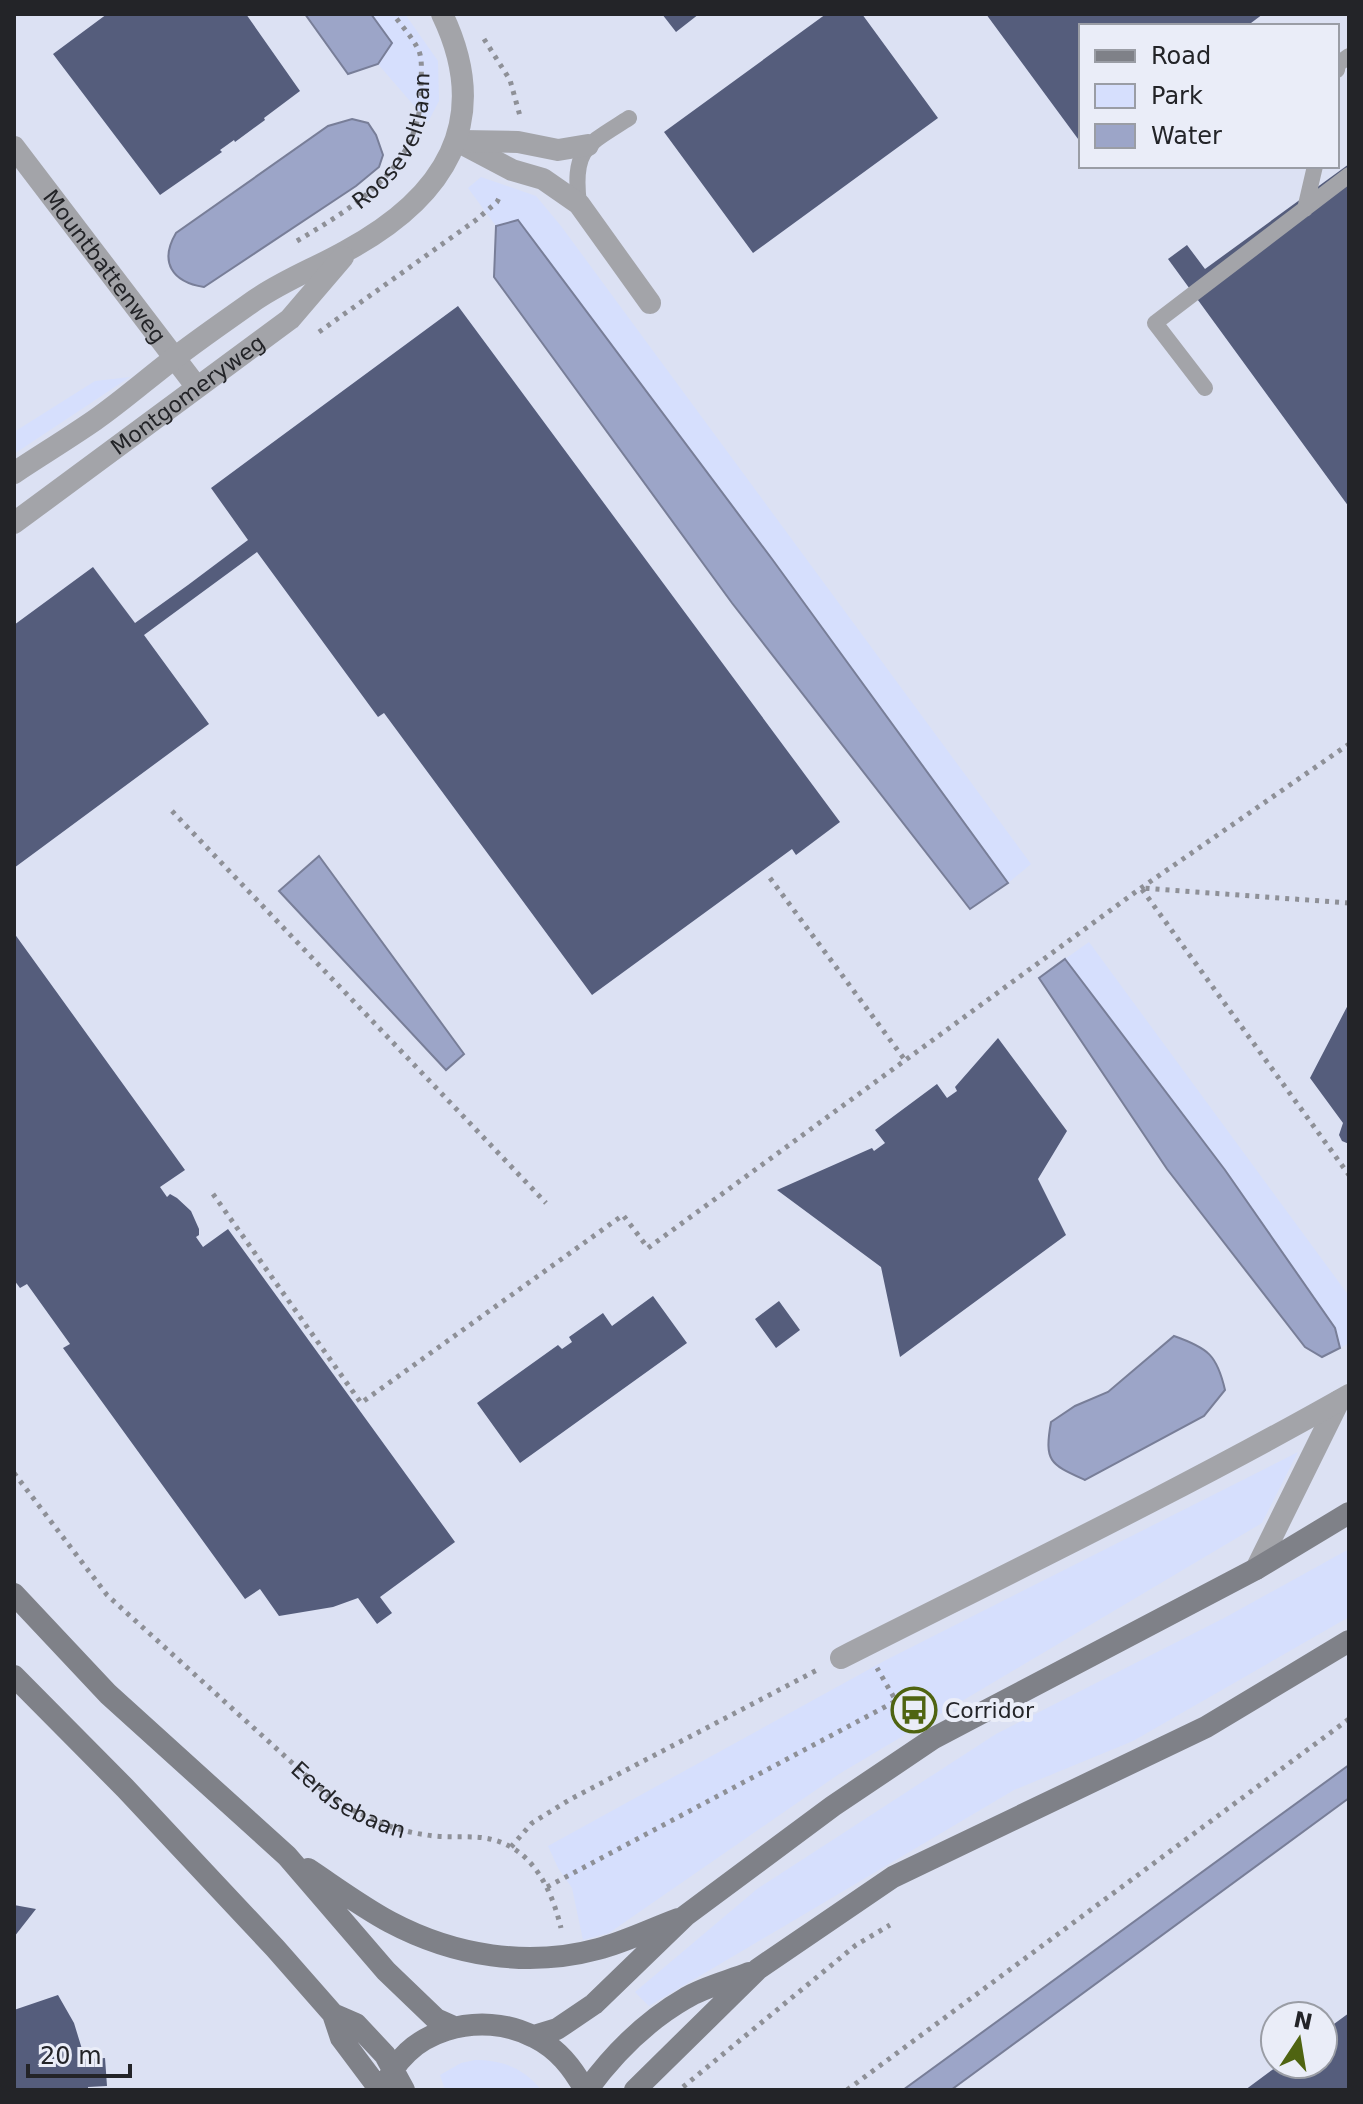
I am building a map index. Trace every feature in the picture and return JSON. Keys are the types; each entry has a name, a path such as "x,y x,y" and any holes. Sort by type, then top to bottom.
{"main road":[{"path":"534,2036 557,2029 594,2004 685,1916 833,1806 934,1738 1256,1569 1349,1513"},
{"path":"14,1594 108,1694 287,1856 386,1971 436,2019 454,2027"},
{"path":"635,2090 758,1969 893,1877 1206,1727 1349,1641"},
{"path":"14,1676 136,1800 333,2014 356,2024 394,2068 404,2090"},
{"path":"287,1856 388,1921 421,1937 497,1956 530,1959 568,1955 610,1945 685,1916"},
{"path":"333,2014 341,2038 382,2090 394,2068 412,2048 454,2027 481,2024 510,2027 534,2036 572,2068 586,2090 627,2041 687,1996 758,1969"}],"street":[{"name":"Rooseveltlaan","path":"442,14 459,51 465,97 457,141"},
{"path":"457,141 518,142 558,150 588,145"},
{"path":"457,141 512,170 543,179 579,204 650,303"},
{"name":"Montgomeryweg","path":"14,473 96,419 174,358 273,288 349,250 416,203 442,170 457,141"},
{"name":"Mountbattenweg","path":"14,147 196,386"},
{"name":"Montgomeryweg","path":"14,523 290,319 349,250"},
{"path":"1256,1569 1344,1398"},
{"path":"841,1658 1057,1551 1344,1398"}],"lane":[{"path":"579,204 577,171 588,145 629,118"},
{"path":"1305,209 1315,168"},
{"path":"1205,388 1155,323 1349,175"}],"path":[{"name":"Rooseveltlaan","path":"298,241 348,210 385,180 409,145 421,102 420,51 393,14"},
{"path":"477,27 510,80 522,124 518,142"},
{"path":"339,318 497,202 512,170"},
{"path":"213,1194 361,1403 623,1215 648,1248 1141,888 1349,744"},
{"path":"172,811 546,1203"},
{"path":"770,878 905,1060"},
{"path":"1141,888 1349,903"},
{"path":"1141,888 1349,1175"},
{"name":"Eerdsebaan","path":"14,1473 107,1595 331,1798 357,1813 425,1835 493,1839 511,1847"},
{"path":"547,1887 896,1701 865,1646"},
{"path":"568,1955 547,1887 531,1861 511,1847 532,1823 569,1800 841,1658"},
{"path":"847,2090 1349,1719"},
{"path":"679,2090 856,1945 890,1925"}],"shaded area":[{"path":"14,14 1349,14 1349,2090 14,2090"}],"green space":[{"path":"371,14 405,14 438,61 439,101 428,122 378,64 392,43"},
{"path":"481,177 536,196 561,226 1031,864 1008,883 772,559 518,220 496,226 468,188"},
{"path":"130,377 14,454 14,432 95,381"},
{"path":"1089,942 1349,1296 1349,1343 1340,1348 1335,1328 1225,1170 1065,959"},
{"path":"1298,1452 1262,1523 839,1774 609,1933 583,1940 572,1888 548,1846 886,1660"},
{"path":"1349,1549 1349,1617 1133,1741 1014,1790 649,2006 635,1992 757,1889 996,1734 1226,1617"},
{"path":"475,2060 512,2067 541,2090 445,2090 440,2075 461,2063"}],"water":[{"path":"305,14 371,14 392,43 378,64 348,74"},
{"path":"352,119 368,123 376,135 383,155 379,167 356,186 204,287 184,281 177,275 169,262 171,243 176,233 328,126"},
{"path":"518,220 772,559 1008,883 970,909 732,603 494,277 496,226"},
{"path":"319,856 464,1054 446,1070 279,891"},
{"path":"1065,959 1225,1170 1335,1328 1340,1348 1322,1357 1305,1347 1167,1169 1039,978"},
{"path":"1174,1336 1203,1349 1218,1368 1225,1390 1204,1416 1085,1480 1057,1465 1049,1454 1051,1422 1075,1406 1108,1392"},
{"path":"1349,1765 1349,1798 951,2090 903,2090"}],"building":[{"path":"107,14 246,14 300,91 265,120 220,150 222,152 160,195 53,54"},
{"path":"662,14 699,14 676,32"},
{"path":"826,14 862,14 938,118 753,253 664,132"},
{"path":"986,14 1263,14 1250,24 1079,24 1079,140"},
{"path":"1349,164 1349,507 1168,259 1187,245 1205,269"},
{"path":"458,306 840,822 796,855 792,849 592,995 384,713 378,717 257,552 144,635 209,724 14,868 14,625 93,567 135,623 188,585 248,540 211,488"},
{"path":"14,933 185,1170 160,1187 167,1197 170,1194 177,1198 191,1211 199,1229 196,1237 203,1247 228,1229 455,1542 380,1597 392,1613 377,1624 358,1598 333,1607 279,1616 260,1589 245,1599 63,1348 70,1344 27,1284 20,1288 14,1280"},
{"path":"1349,1003 1349,1144 1342,1141 1339,1135 1343,1123 1310,1078"},
{"path":"998,1038 1067,1131 1038,1179 1066,1235 900,1357 881,1267 777,1190 872,1148 874,1151 885,1143 875,1130 937,1084 947,1098 957,1091 955,1087"},
{"path":"653,1296 687,1343 520,1463 477,1403 558,1345 562,1349 572,1342 569,1337 603,1313 612,1326"},
{"path":"779,1301 800,1330 776,1348 755,1319"},
{"path":"14,1905 36,1909 14,1937"},
{"path":"58,1995 74,2023 85,2059 105,2058 107,2086 88,2087 88,2090 14,2090 14,2010"},
{"path":"1349,2013 1349,2090 1245,2090 1259,2080 1339,2080 1339,2020"}],"place":[{"name":"Corridor","path":"914,1710"}]}
